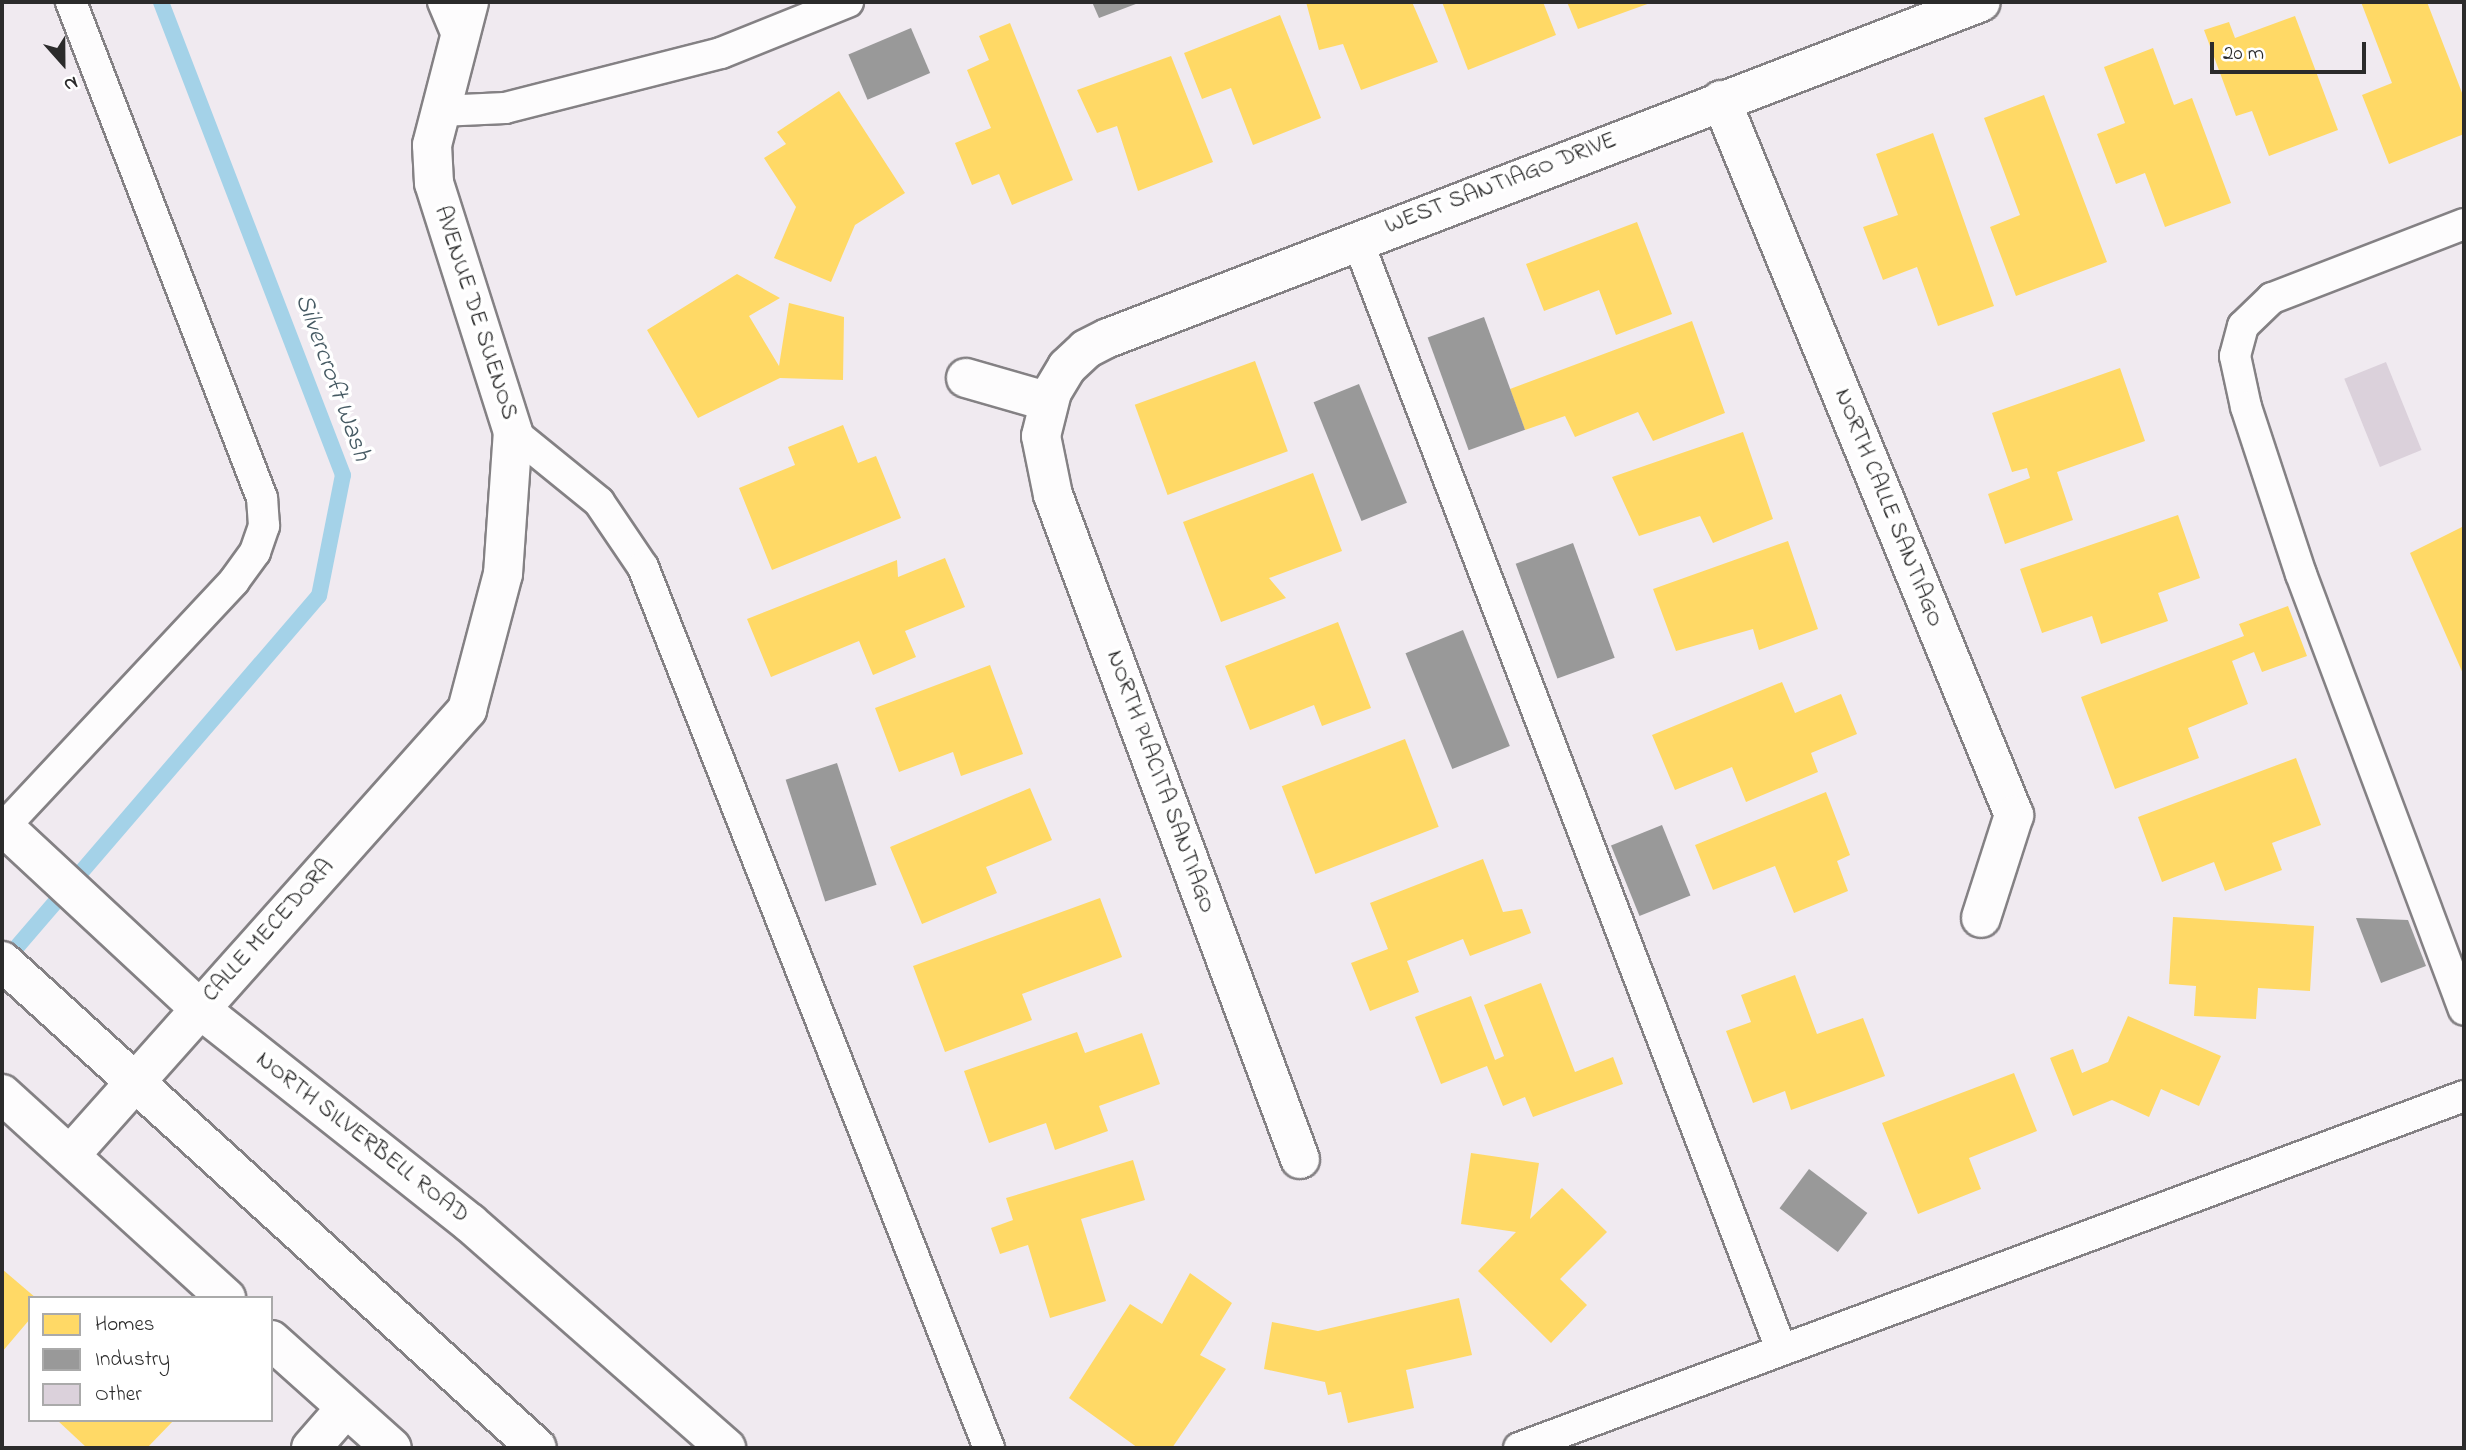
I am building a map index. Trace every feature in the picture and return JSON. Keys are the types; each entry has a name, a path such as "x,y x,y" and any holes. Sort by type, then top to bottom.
{"street":[{"name":"WEST SANTIAGO DRIVE","path":"1049,402 1067,368 1086,349 1357,239 1981,2"},
{"name":"AVENUE DE SUENOS","path":"457,13 432,145 434,183 513,432 503,574 467,710"},
{"name":"NORTH CALLE SANTIAGO","path":"1721,100 2014,815 1981,918"},
{"path":"966,378 1049,402"},
{"name":"NORTH PLACITA SANTIAGO","path":"1049,402 1041,436 1053,495 1300,1159"},
{"name":"CALLE MECEDORA","path":"72,1153 467,710"},
{"name":"NORTH SILVERBELL ROAD","path":"8,831 117,929 200,1009 470,1223 726,1448"},
{"path":"2,961 537,1448"},
{"path":"3,1098 72,1153 224,1296"},
{"path":"273,1342 345,1409 392,1448"},
{"path":"311,1448 345,1409"}],"lane":[{"path":"8,831 234,580 255,552 264,526 262,498 71,2"},
{"path":"440,111 505,108 721,53 848,2"},
{"path":"2464,223 2272,298 2244,326 2235,356 2246,407 2301,574 2464,1010"},
{"path":"1357,239 1781,1349"},
{"path":"513,432 599,502 643,567 989,1448"},
{"path":"1519,1448 2464,1096"}],"building: Homes":[{"path":"1306,2 1412,2 1438,62 1361,90 1343,44 1319,50"},
{"path":"1442,2 1543,2 1556,35 1468,70"},
{"path":"1567,2 1653,2 1578,29"},
{"path":"2361,2 2427,2 2464,98 2464,134 2389,164 2362,95 2392,83"},
{"path":"1280,15 1321,118 1253,145 1231,88 1202,99 1184,53"},
{"path":"2295,16 2338,130 2269,156 2252,111 2236,116 2204,30 2229,22 2235,38"},
{"path":"1010,23 1073,180 1012,205 999,174 972,185 955,143 991,128 967,70 989,60 979,36"},
{"path":"2153,48 2174,105 2192,98 2231,203 2165,227 2145,173 2116,184 2097,134 2125,123 2104,67"},
{"path":"1171,56 1213,162 1138,191 1117,126 1097,133 1077,90"},
{"path":"839,91 905,193 855,225 831,282 774,258 796,207 764,158 786,144 777,132"},
{"path":"2044,95 2107,262 2016,296 1990,227 2020,215 1984,118"},
{"path":"1933,133 1994,306 1938,326 1917,267 1883,280 1863,227 1898,215 1876,154"},
{"path":"1637,222 1672,314 1616,335 1599,290 1544,311 1526,264"},
{"path":"737,274 780,298 749,316 779,366 789,303 844,317 843,380 780,378 698,418 647,330"},
{"path":"1692,321 1725,413 1653,441 1638,412 1575,437 1565,416 1525,430 1510,389"},
{"path":"1255,361 1288,451 1168,495 1135,405"},
{"path":"2120,368 2145,441 2057,472 2073,520 2005,544 1988,494 2030,478 2027,468 2012,472 1992,413"},
{"path":"843,425 858,463 876,456 901,518 772,570 739,488 795,465 788,447"},
{"path":"1743,432 1773,519 1713,543 1700,516 1639,536 1612,477"},
{"path":"1313,473 1342,551 1269,578 1286,598 1221,622 1183,522"},
{"path":"2178,515 2200,578 2158,593 2168,621 2101,644 2092,616 2042,633 2020,569"},
{"path":"2464,526 2464,676 2410,553"},
{"path":"1788,541 1818,629 1759,650 1753,629 1676,651 1653,589"},
{"path":"945,558 965,607 905,631 916,657 873,675 859,641 771,677 747,619 897,560 898,577"},
{"path":"2288,606 2307,656 2262,672 2254,652 2232,661 2248,704 2188,728 2199,758 2115,789 2081,697 2244,636 2239,624"},
{"path":"1338,622 1371,708 1322,726 1314,705 1250,730 1225,666"},
{"path":"990,665 1023,754 961,776 953,752 899,772 875,708"},
{"path":"1782,682 1795,713 1841,694 1857,734 1811,753 1818,772 1746,802 1732,767 1675,790 1652,735"},
{"path":"1405,739 1439,827 1315,874 1282,786"},
{"path":"2296,758 2321,825 2272,843 2282,870 2225,891 2214,862 2162,882 2138,817"},
{"path":"1030,788 1052,840 986,867 997,893 922,924 890,847"},
{"path":"1826,792 1850,855 1837,861 1848,891 1794,913 1775,866 1713,890 1695,845"},
{"path":"1483,859 1503,912 1522,909 1531,933 1470,956 1463,939 1407,961 1419,992 1370,1011 1351,963 1388,949 1370,903"},
{"path":"1100,898 1122,957 1022,994 1032,1020 945,1052 913,966"},
{"path":"2173,917 2314,926 2310,991 2258,988 2256,1019 2194,1016 2196,986 2169,984"},
{"path":"1795,975 1817,1034 1863,1018 1885,1076 1791,1110 1785,1091 1753,1103 1726,1031 1751,1022 1741,995"},
{"path":"1541,983 1575,1072 1613,1057 1623,1084 1533,1117 1525,1097 1503,1106 1487,1066 1441,1084 1415,1017 1471,996 1495,1060 1504,1056 1484,1005"},
{"path":"2128,1016 2221,1056 2199,1106 2161,1089 2149,1117 2112,1100 2073,1116 2050,1058 2073,1049 2082,1073 2108,1062"},
{"path":"1077,1032 1085,1053 1142,1033 1160,1084 1099,1106 1108,1131 1055,1150 1046,1123 989,1143 964,1071"},
{"path":"2014,1073 2037,1131 1969,1158 1981,1189 1918,1214 1882,1123"},
{"path":"1471,1153 1539,1163 1530,1219 1562,1188 1607,1232 1560,1279 1587,1305 1551,1343 1478,1271 1516,1232 1461,1224"},
{"path":"1133,1160 1145,1200 1081,1219 1106,1301 1050,1318 1028,1245 1000,1254 991,1228 1013,1220 1006,1198"},
{"path":"2,1269 34,1296 28,1296 28,1321 2,1352"},
{"path":"1190,1273 1232,1303 1200,1355 1226,1369 1172,1448 1138,1448 1069,1398 1130,1304 1162,1324"},
{"path":"1459,1298 1472,1355 1406,1370 1414,1408 1348,1423 1341,1392 1328,1395 1325,1382 1264,1369 1272,1322 1318,1331"},
{"path":"59,1422 172,1422 147,1448 87,1448"}],"building: Industry":[{"path":"1092,2 1141,2 1099,18"},
{"path":"911,28 930,73 868,100 848,55"},
{"path":"1484,317 1525,430 1469,450 1428,338"},
{"path":"1359,384 1407,503 1362,521 1314,402"},
{"path":"1573,543 1615,658 1557,679 1516,564"},
{"path":"1463,630 1510,746 1452,769 1406,653"},
{"path":"837,763 877,885 825,901 786,780"},
{"path":"1662,825 1690,895 1639,916 1611,846"},
{"path":"2356,918 2408,920 2426,966 2381,983"},
{"path":"1809,1169 1867,1213 1838,1252 1780,1208"}],"building: Other":[{"path":"2386,362 2422,450 2380,467 2344,379"}],"waterway":[{"name":"Silvercroft Wash","path":"3,963 319,596 343,475 161,2"}]}
